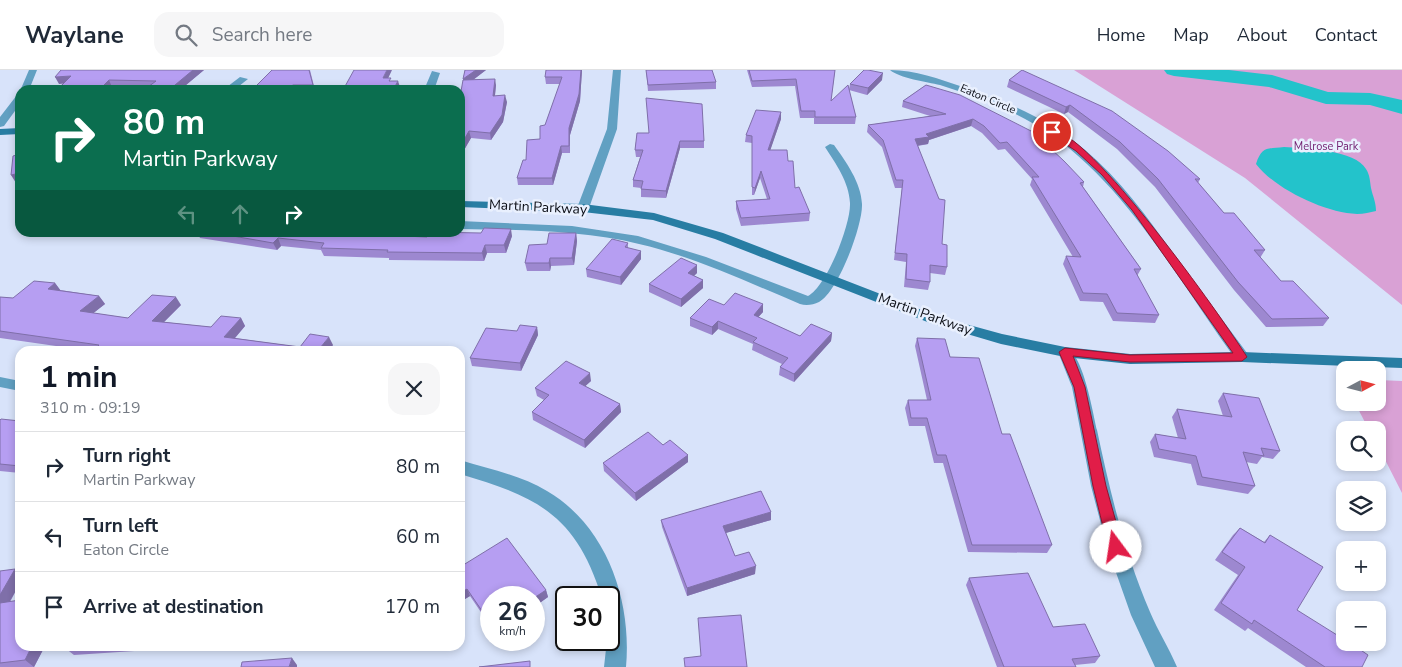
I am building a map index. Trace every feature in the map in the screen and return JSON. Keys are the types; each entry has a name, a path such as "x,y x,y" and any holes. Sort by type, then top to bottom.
{"street":[{"path":"26,85 33,70"},
{"path":"583,208 612,129 617,70"},
{"name":"Eaton Circle","path":"894,70 957,86 1007,106 1039,123 1079,150 1105,173 1135,208 1242,357"},
{"path":"431,85 435,74"},
{"path":"235,85 243,79"},
{"path":"0,124 15,103"},
{"path":"0,132 15,131"},
{"path":"465,225 536,228 638,240 694,257 805,301 816,298 830,279 855,218 856,204 850,176 830,147"},
{"name":"Martin Parkway","path":"465,204 583,208 654,217 719,236 935,320 1001,340 1065,352 1130,359 1242,357 1402,363"},
{"path":"1065,352 1080,387 1100,486 1116,547 1141,615 1166,667"},
{"path":"0,382 15,385"},
{"path":"465,469 512,483 548,501 582,531 595,554 610,590 619,649 615,667"}],"green space":[{"name":"Melrose Park","path":"1074,70 1402,70 1402,305 1245,178"},
{"path":"1386,380 1402,381 1402,493 1386,462 1386,421 1364,421 1359,411 1386,411"}],"shaded area":[{"path":"1284,147 1329,151 1352,158 1360,163 1366,169 1370,178 1376,211 1357,214 1330,209 1302,198 1275,182 1256,164 1263,151"}],"building":[{"path":"61,70 193,70 175,85 151,85 156,81 109,80 104,85 62,85 71,76 55,77"},
{"path":"272,70 309,70 313,85 293,85 257,85"},
{"path":"354,70 387,70 383,78 391,78 389,81 398,81 396,85 346,85"},
{"path":"465,70 476,70 463,79"},
{"path":"546,70 581,70 579,94 569,128 569,146 561,146 552,178 517,178 523,160 526,160 527,140 540,139 540,126 545,125 562,77 545,77"},
{"path":"646,70 712,70 716,82 648,85"},
{"path":"749,70 835,70 831,101 848,85 856,117 815,117 815,111 801,111 796,79 752,81"},
{"path":"864,70 883,73 868,88 850,84"},
{"path":"1022,70 1112,111 1168,151 1200,179 1195,179 1224,213 1234,213 1265,250 1254,250 1281,281 1293,281 1329,318 1272,319 1238,282 1158,179 1120,142 1070,105 1066,107 1009,80"},
{"path":"495,79 493,96 505,95 502,115 490,133 469,131 465,138 465,85 462,85 463,80"},
{"path":"926,85 960,95 1033,132 1064,161 1084,182 1080,183 1141,269 1134,269 1159,315 1117,313 1107,294 1083,293 1066,256 1081,257 1032,177 1039,177 1007,142 1000,143 984,126 973,119 926,134 929,137 915,139 939,199 945,200 942,244 947,245 947,267 930,265 930,282 906,279 907,254 895,253 903,180 896,180 883,140 868,125 946,114 903,101"},
{"path":"646,98 702,104 704,141 680,141 666,191 641,189 643,181 633,180 643,150 635,150 637,133 649,133"},
{"path":"756,110 781,112 768,150 787,150 788,161 793,161 795,188 799,187 810,213 741,218 736,201 770,199 761,171 755,188 752,187 752,136 746,135"},
{"path":"15,155 15,174 11,175 13,156"},
{"path":"484,228 511,229 504,245 485,245 482,253 387,252 388,250 321,248 324,243 278,238 273,243 239,237 465,237 465,233 481,233"},
{"path":"549,233 576,233 572,258 550,258 549,263 525,263 529,245 547,244"},
{"path":"612,239 628,243 625,247 641,251 620,277 586,269"},
{"path":"681,258 697,265 688,273 703,280 681,299 649,284"},
{"path":"34,281 55,283 48,289 99,296 80,311 128,318 152,295 176,297 152,321 211,327 221,316 241,318 224,337 292,346 98,346 0,331 0,297 13,298"},
{"path":"735,293 763,304 754,315 800,336 811,324 832,333 794,374 780,367 788,358 753,342 757,338 718,321 712,327 690,318 709,299 724,305"},
{"path":"520,325 537,327 520,363 470,358 486,328 517,331"},
{"path":"310,334 329,337 322,346 301,346"},
{"path":"917,338 945,339 950,357 979,358 1002,434 1010,434 1052,545 972,545 946,455 937,455 927,418 911,418 908,400 931,400"},
{"path":"566,361 590,373 579,383 620,404 584,440 532,412 549,395 535,388"},
{"path":"1223,393 1259,398 1280,451 1261,448 1264,456 1243,452 1255,486 1202,477 1196,456 1159,449 1155,434 1186,439 1177,409 1232,417"},
{"path":"0,420 15,420 15,466 0,464"},
{"path":"648,432 663,445 670,440 688,455 635,493 603,463"},
{"path":"761,491 771,512 723,526 735,556 749,552 756,566 687,588 661,520"},
{"path":"1240,528 1265,543 1270,535 1323,567 1297,610 1336,634 1336,651 1362,651 1368,655 1362,667 1325,667 1254,620 1252,624 1221,603 1245,567 1222,552"},
{"path":"507,538 543,586 480,586 480,608 467,589 465,590 465,564"},
{"path":"15,569 0,595 0,571"},
{"path":"1028,573 1053,627 1085,624 1100,656 1072,659 1076,667 1004,667 969,578"},
{"path":"15,601 15,651 30,651 25,660 0,663 0,603"},
{"path":"741,615 747,667 685,667 684,658 701,656 698,618"},
{"path":"292,658 289,667 241,667 242,662"},
{"path":"530,661 530,667 479,667"}],"waterway":[{"path":"1174,70 1272,81 1326,98 1370,99 1402,107"}],"route":[{"path":"1052,132 1079,150 1105,173 1135,208 1242,357 1130,359 1065,352 1080,387 1100,486 1116,547"}]}
